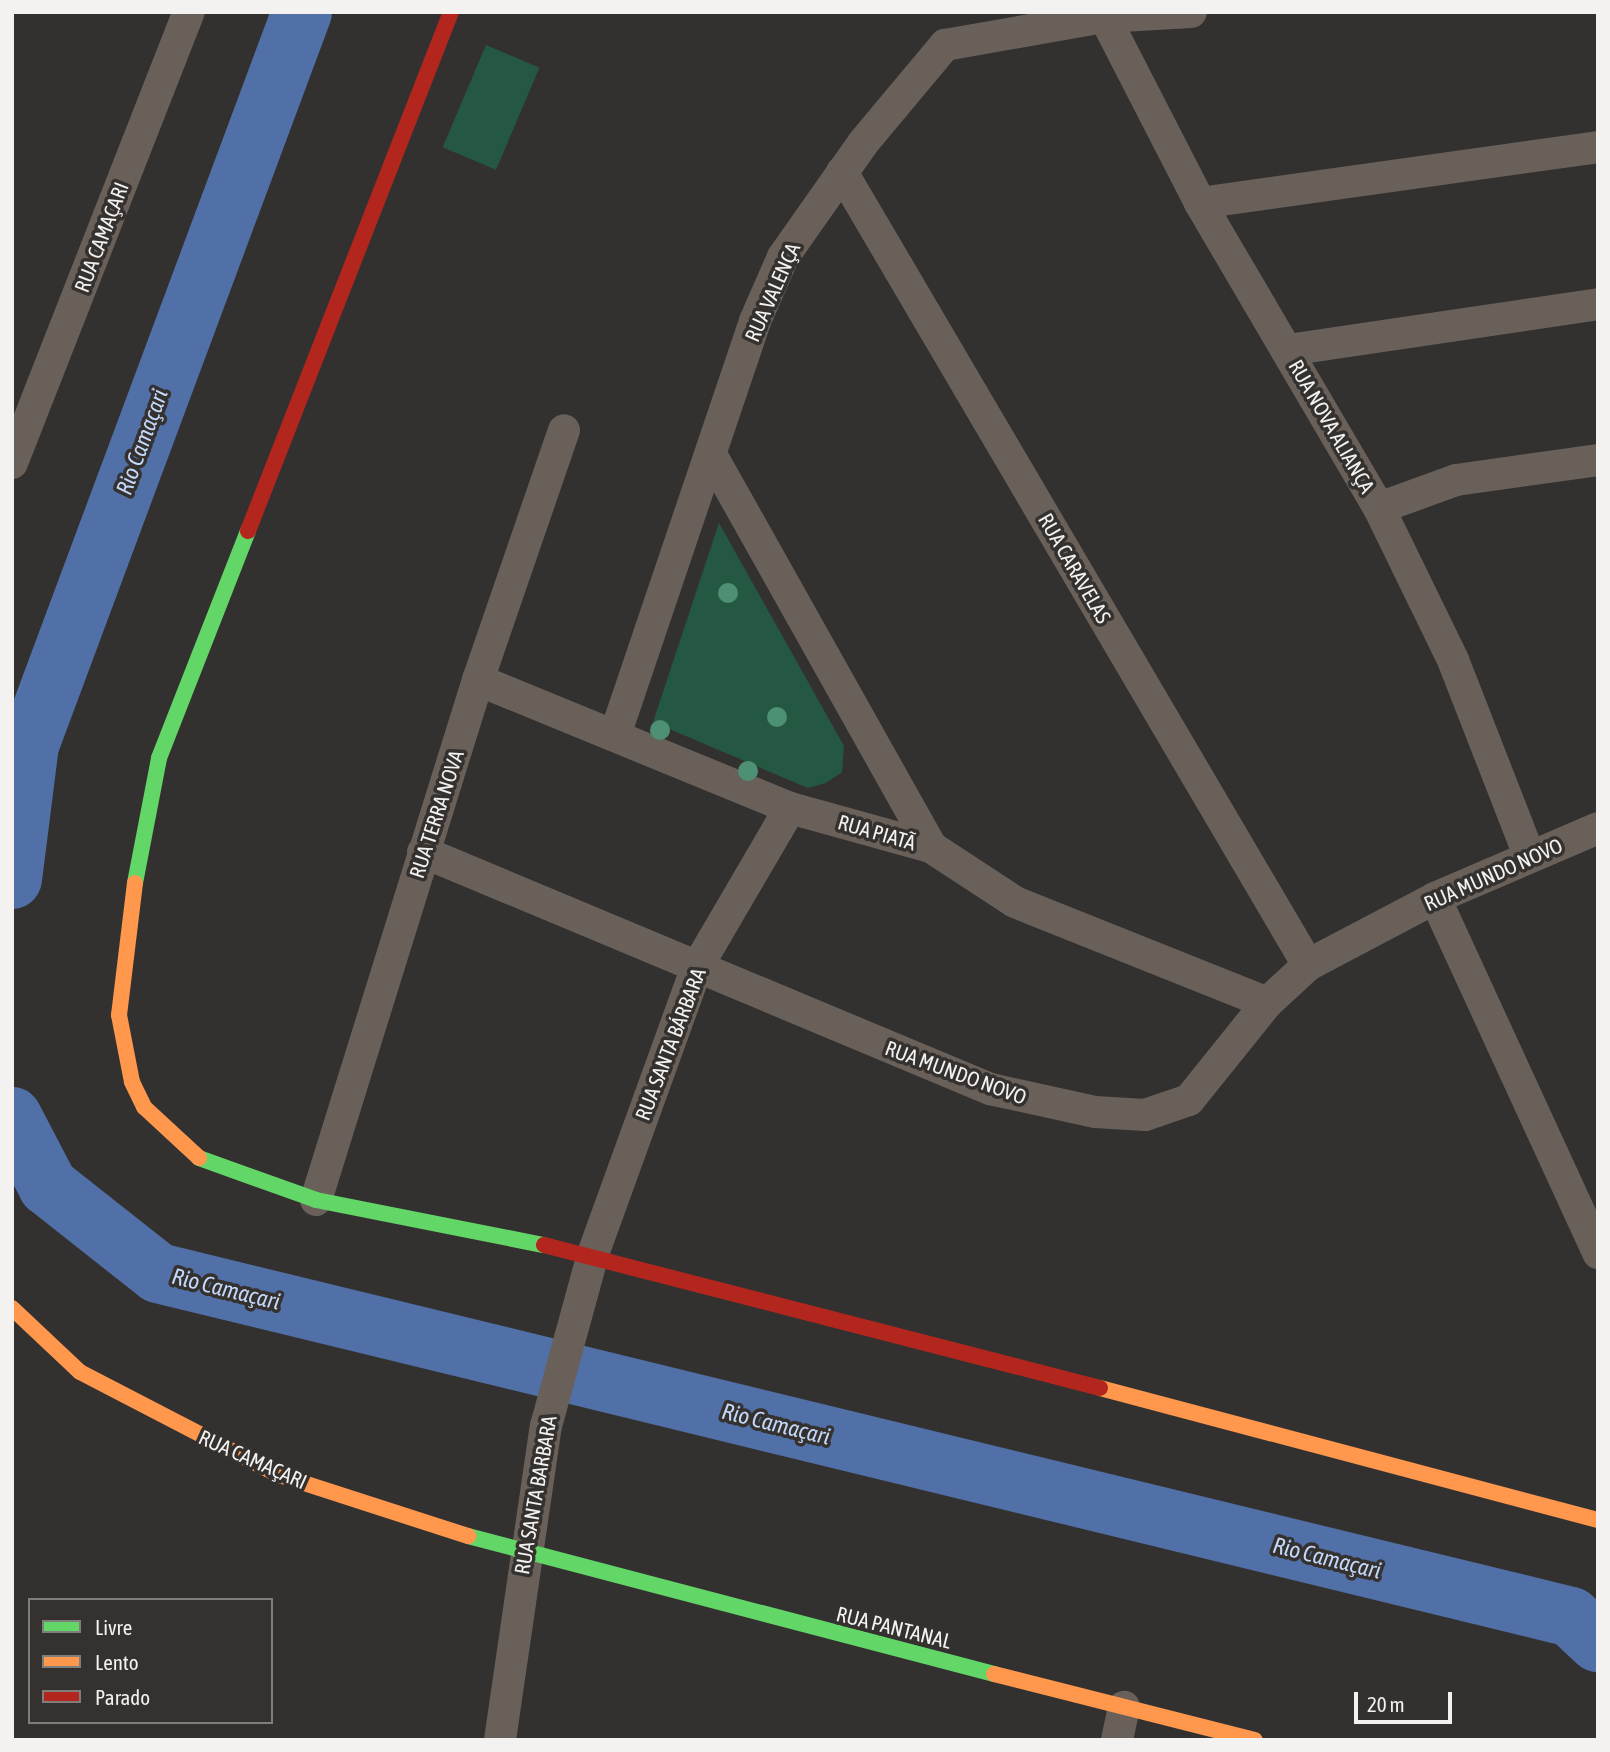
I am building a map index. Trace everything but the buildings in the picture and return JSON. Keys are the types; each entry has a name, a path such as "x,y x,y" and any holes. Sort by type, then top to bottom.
{"street":[{"name":"RUA CAMAÇARI","path":"12,463 189,12"},
{"path":"452,12 159,758 141,836 119,1015 132,1082 167,1134 235,1177 316,1200 593,1254 1598,1520"},
{"name":"RUA VALENÇA","path":"616,732 713,458 755,321 783,257 842,172 945,45 980,12"},
{"path":"945,45 1103,15 1191,12"},
{"name":"RUA NOVA ALIANÇA","path":"1103,15 1200,203 1379,508 1453,660 1529,855"},
{"path":"1200,203 1598,147"},
{"name":"RUA CARAVELAS","path":"842,172 1308,965"},
{"path":"1288,350 1598,304"},
{"name":"RUA TERRA NOVA","path":"316,1200 478,680 564,430"},
{"path":"713,458 931,847"},
{"path":"1379,508 1465,478 1598,460"},
{"name":"RUA PIATÃ","path":"478,680 616,732 790,808 931,847 1015,902 1267,1003"},
{"name":"RUA SANTA BÁRBARA","path":"593,1254 696,968 790,808"},
{"name":"RUA MUNDO NOVO","path":"423,852 990,1089 1095,1112 1145,1115 1189,1100 1267,1003 1308,965 1435,898 1529,855 1598,828"},
{"path":"1435,898 1598,1253"},
{"name":"RUA SANTA BARBARA","path":"500,1740 523,1555 546,1426 570,1330 593,1254"},
{"name":"RUA CAMAÇARI","path":"12,1308 80,1372 279,1475 523,1555"},
{"name":"RUA PANTANAL","path":"523,1555 1255,1740"},
{"path":"1117,1740 1124,1707"}],"green space":[{"path":"486,45 539,68 496,170 443,147"},
{"path":"719,523 844,746 842,772 826,783 808,788 653,722"}],"waterway":[{"name":"Rio Camaçari","path":"12,879 29,745 302,12"},
{"name":"Rio Camaçari","path":"12,1117 48,1186 158,1273 1571,1617 1598,1642"}],"traffic: fast":[{"path":"135,883 159,758 248,531"},
{"path":"199,1158 316,1200 544,1245"},
{"path":"468,1536 994,1674"}],"traffic: slow":[{"path":"135,883 119,1015 132,1082 144,1107 199,1158"},
{"path":"12,1308 80,1372 279,1475 468,1536"},
{"path":"1100,1388 1598,1520"},
{"path":"994,1674 1255,1740"}],"traffic: jam":[{"path":"248,531 451,12"},
{"path":"544,1245 1100,1388"}]}
